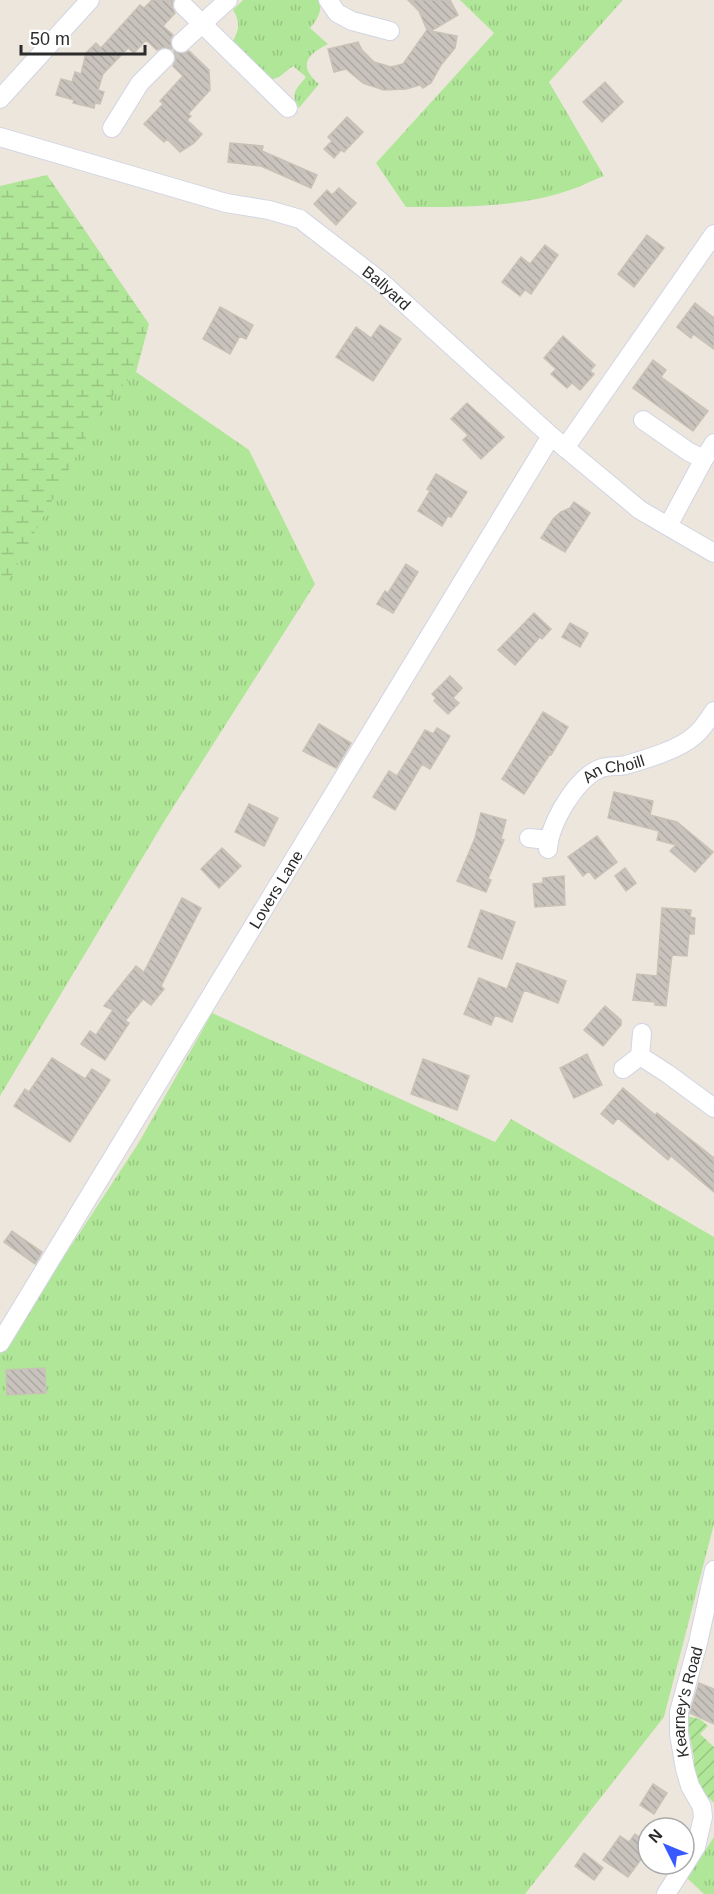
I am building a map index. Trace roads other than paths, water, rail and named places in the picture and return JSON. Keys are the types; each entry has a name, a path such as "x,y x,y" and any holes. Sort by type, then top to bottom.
{"street":[{"path":"0,99 90,0"},
{"path":"181,43 200,23 228,0"},
{"path":"328,0 336,13 352,21 390,31"},
{"path":"183,5 288,108"},
{"path":"112,128 140,82 165,58"},
{"name":"Ballyard","path":"0,137 226,203 268,210 300,219 380,280 558,442 640,510 714,553"},
{"name":"Lovers Lane","path":"0,1343 558,442 714,234"},
{"path":"643,420 689,452 709,451"},
{"path":"668,526 709,451"},
{"name":"An Choill","path":"529,838 549,844 567,801 584,780 600,768 624,765 664,752 694,737 711,722"},
{"path":"623,1069 640,1056 642,1033"},
{"path":"640,1056 714,1108"},
{"name":"Kearney's Road","path":"666,1894 696,1847 704,1817 702,1807 690,1786 685,1769 679,1734 679,1712 714,1570"}]}
